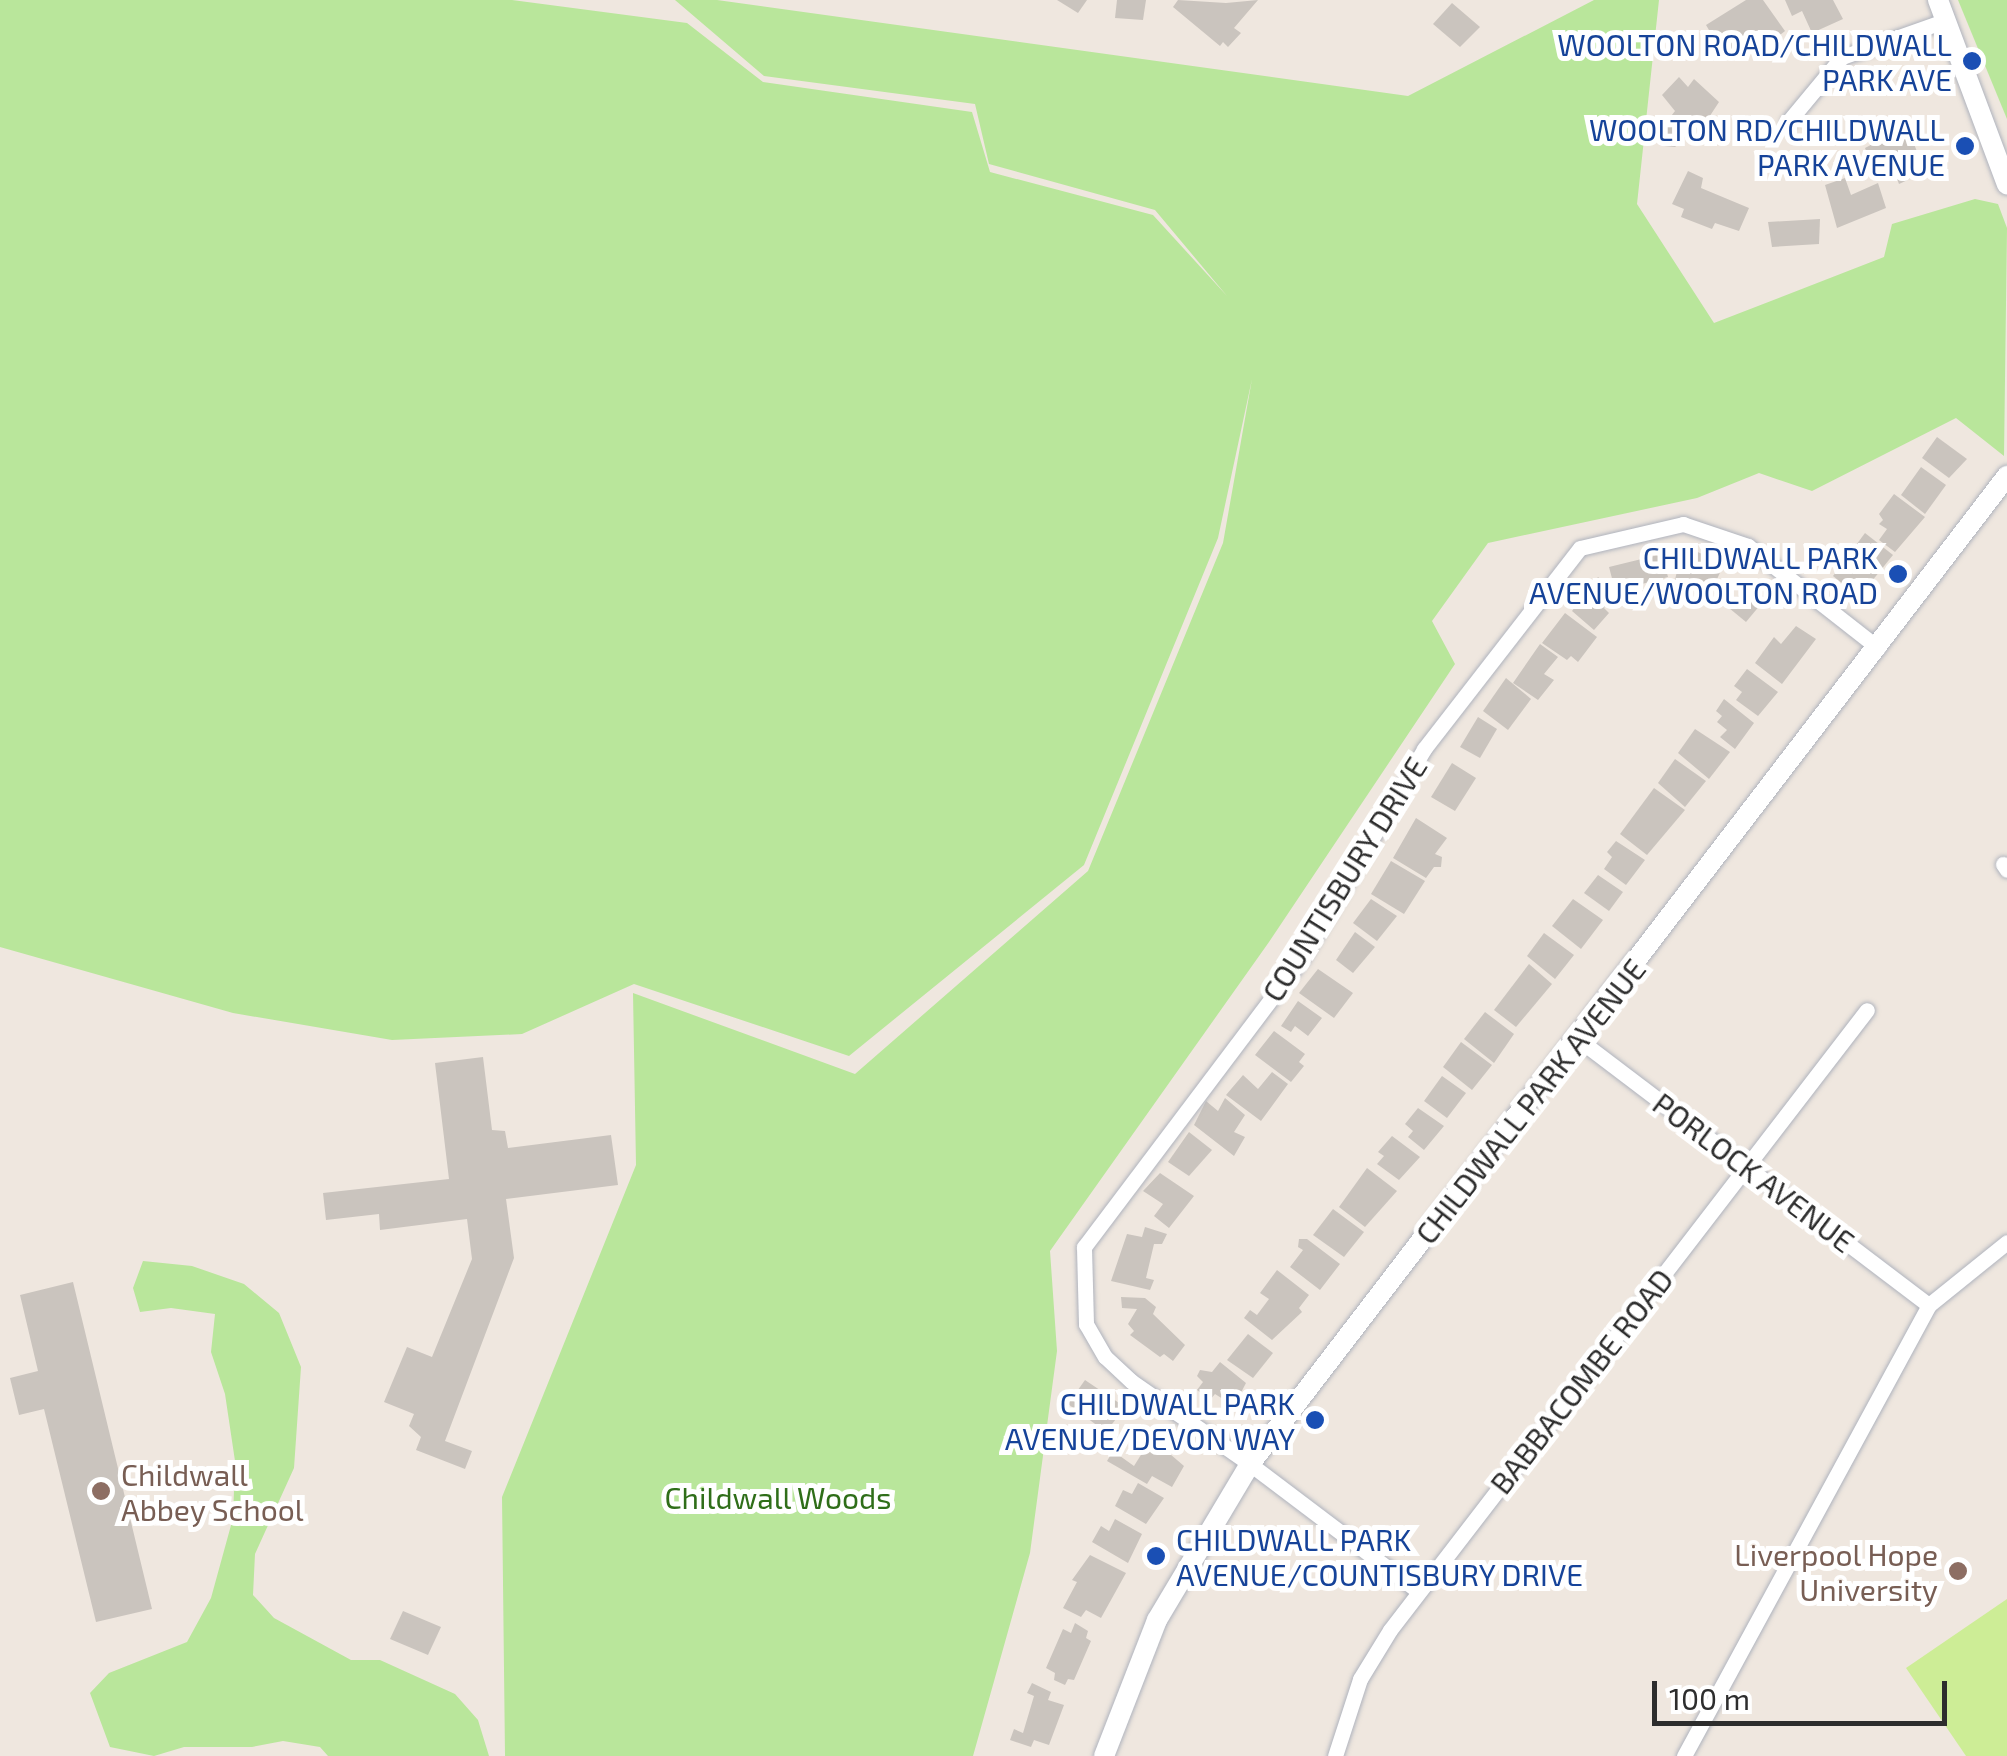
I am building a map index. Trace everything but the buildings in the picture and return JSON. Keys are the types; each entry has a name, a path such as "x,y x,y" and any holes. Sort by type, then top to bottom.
{"street":[{"path":"1788,122 1842,57 1942,10 2007,185"},
{"name":"CHILDWALL PARK AVENUE","path":"1104,1756 1157,1620 1250,1464 2005,482"},
{"name":"COUNTISBURY DRIVE","path":"1418,1591 1131,1380 1105,1356 1086,1324 1084,1247 1302,958 1424,749 1580,548 1683,524 1748,546 1878,648"},
{"name":"BABBACOMBE ROAD","path":"1335,1756 1360,1679 1418,1591 1867,1010"},
{"name":"PORLOCK AVENUE","path":"1578,1039 1928,1305"},
{"path":"1684,1756 1928,1305 2007,1242"}],"green space":[{"name":"Childwall Woods","path":"0,0 512,0 687,23 763,82 972,112 990,172 1153,215 1227,296 1155,210 989,164 975,104 764,76 675,0 717,0 1408,96 1594,0 1659,0 1637,204 1714,323 1884,257 1892,224 1975,199 1998,204 2007,228 2004,456 1956,418 1812,491 1759,473 1697,498 1488,543 1432,621 1455,664 1269,942 1050,1251 1057,1351 1030,1553 973,1756 505,1756 502,1497 636,1165 633,993 855,1074 1088,871 1223,543 1252,379 1218,538 1084,865 849,1056 634,984 522,1034 392,1040 233,1013 0,947"},
{"path":"1958,0 2007,0 2007,119"},
{"path":"143,1261 192,1266 244,1284 279,1313 301,1367 294,1468 255,1554 253,1595 274,1618 351,1660 380,1660 455,1694 478,1720 489,1756 328,1756 320,1747 283,1741 252,1747 184,1747 154,1756 110,1747 90,1693 109,1673 187,1642 211,1598 233,1518 235,1461 225,1394 211,1352 215,1314 171,1308 140,1312 133,1288"},
{"path":"2007,1599 2007,1756 1966,1756 1906,1668"}],"place":[{"name":"WOOLTON ROAD/CHILDWALL PARK AVE","path":"1972,61"},
{"name":"WOOLTON RD/CHILDWALL PARK AVENUE","path":"1965,146"},
{"name":"CHILDWALL PARK AVENUE/WOOLTON ROAD","path":"1898,574"},
{"name":"CHILDWALL PARK AVENUE/DEVON WAY","path":"1315,1420"},
{"name":"Childwall Abbey School","path":"101,1491"},
{"name":"CHILDWALL PARK AVENUE/COUNTISBURY DRIVE","path":"1156,1556"},
{"name":"Liverpool Hope University","path":"1958,1571"}]}
